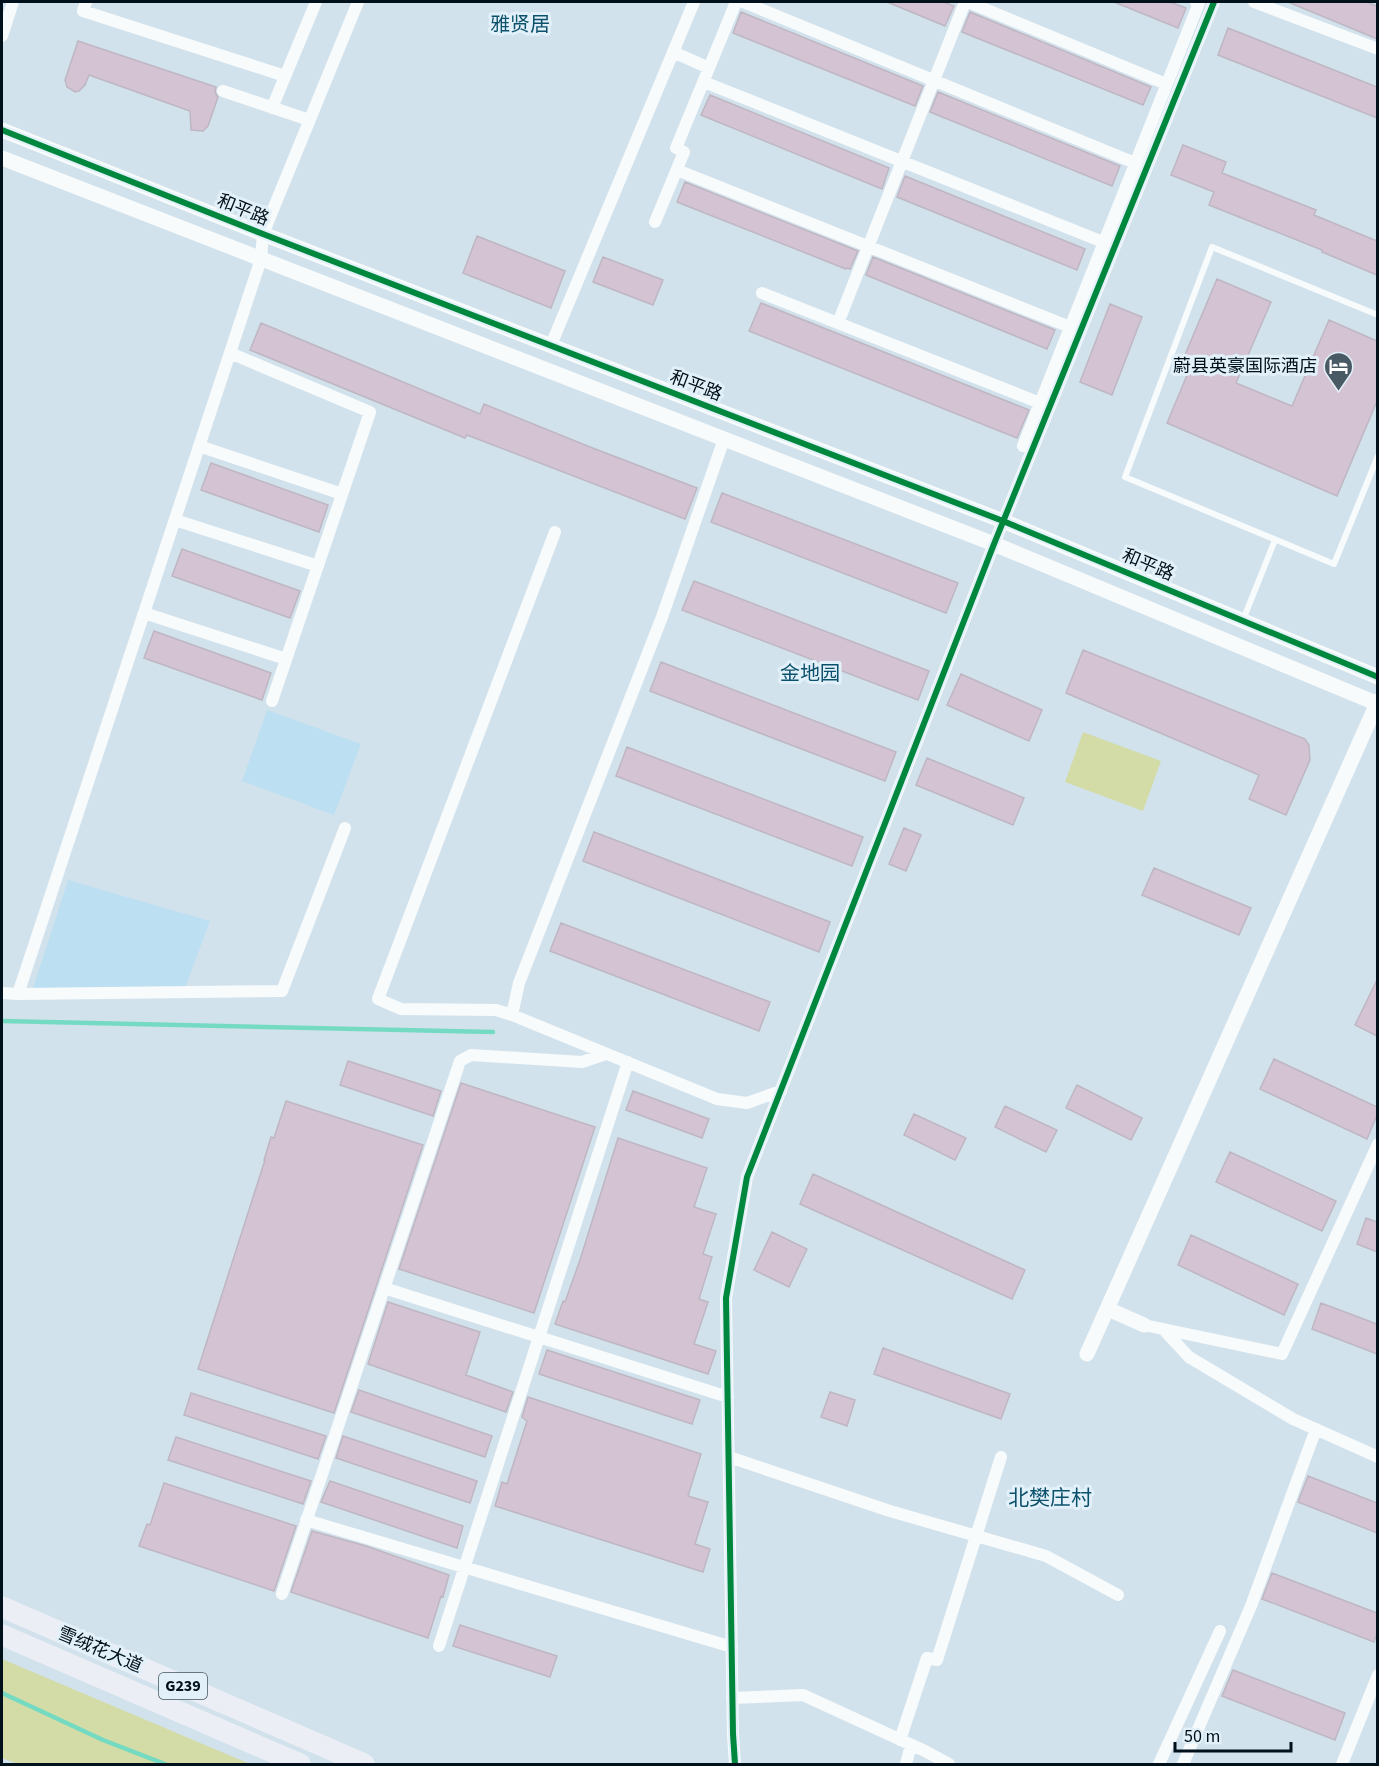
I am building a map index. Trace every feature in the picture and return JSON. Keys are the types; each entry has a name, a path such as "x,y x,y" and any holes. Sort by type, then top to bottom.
{"highway":[{"name":"雪绒花大道","path":"2,1607 364,1764"},
{"name":"雪绒花大道","path":"2,1635 300,1764"}],"street":[{"path":"2,36 13,2"},
{"path":"86,2 83,10 285,76"},
{"path":"272,108 316,2"},
{"path":"18,994 261,259 263,234 358,2"},
{"path":"551,345 694,2"},
{"path":"655,222 684,152 676,148 736,2"},
{"path":"743,2 1135,163"},
{"path":"838,323 967,2 1166,84"},
{"path":"1023,446 1199,3 1196,2"},
{"path":"735,1764 726,1298 747,1178 1003,521 1214,2"},
{"path":"1254,2 1377,50"},
{"path":"673,52 709,68"},
{"path":"704,82 1103,242"},
{"path":"223,91 309,120"},
{"name":"和平路","path":"2,130 263,234 1003,521 1377,677"},
{"path":"2,158 994,544 1377,702 1088,1354"},
{"path":"676,170 1070,327"},
{"path":"762,293 1040,403"},
{"path":"230,353 370,412 272,701"},
{"path":"513,1015 519,983 662,617 724,439"},
{"path":"199,446 342,494"},
{"path":"174,520 318,566"},
{"path":"555,532 378,999 401,1009 496,1010 513,1015 717,1100 747,1103 781,1091"},
{"path":"144,613 286,659"},
{"path":"2,993 282,991 345,828"},
{"path":"282,1594 460,1061 471,1055 582,1062 606,1054"},
{"path":"439,1646 628,1062"},
{"path":"1108,1309 1144,1325 1282,1354 1377,1144"},
{"path":"384,1288 728,1397"},
{"path":"1163,1329 1189,1357 1293,1419 1377,1457"},
{"path":"1183,1764 1251,1606 1316,1430"},
{"path":"729,1457 890,1511 1046,1556 1118,1595"},
{"path":"906,1764 906,1742 927,1658 937,1660 1001,1457"},
{"path":"306,1520 732,1647"},
{"path":"1159,1764 1220,1631"},
{"path":"1342,1764 1377,1675"},
{"path":"732,1698 803,1695 949,1764"}],"lane":[{"path":"1377,315 1212,247 1125,477 1334,564 1377,456"},
{"path":"1243,621 1275,540"}],"shaded area":[{"path":"267,710 361,744 334,815 242,781"},
{"path":"68,880 210,921 185,988 33,988"}],"green space":[{"path":"1083,732 1161,761 1143,811 1065,782"},
{"path":"2,1659 250,1764 18,1764 2,1758"}],"building":[{"path":"887,2 943,2 954,6 945,26"},
{"path":"1114,2 1170,2 1186,8 1178,28"},
{"path":"1288,2 1367,2 1377,6 1377,39"},
{"path":"741,12 923,86 915,106 733,33"},
{"path":"970,12 1151,87 1143,105 962,32"},
{"path":"1228,28 1377,87 1377,118 1218,55"},
{"path":"78,41 216,87 215,92 218,97 208,126 203,131 191,130 190,111 89,75 85,85 79,91 75,92 67,87 65,80"},
{"path":"938,92 1120,166 1112,186 930,112"},
{"path":"710,95 889,168 882,189 701,115"},
{"path":"1183,145 1226,162 1222,173 1316,210 1314,215 1377,241 1377,275 1322,252 1322,250 1209,205 1214,192 1171,175"},
{"path":"905,176 1085,249 1077,270 897,197"},
{"path":"685,182 858,251 850,269 677,202"},
{"path":"477,236 565,271 551,308 463,273"},
{"path":"603,257 663,280 653,305 593,282"},
{"path":"873,257 1055,330 1047,349 866,275"},
{"name":"蔚县英豪国际酒店","path":"1217,279 1271,302 1236,383 1292,406 1329,320 1377,341 1377,401 1337,496 1167,423 1193,361 1184,357"},
{"path":"761,303 1029,410 1017,438 749,331"},
{"path":"1110,304 1142,317 1112,395 1080,382"},
{"path":"261,323 480,414 484,404 697,488 685,519 467,435 465,438 250,350"},
{"path":"211,463 328,505 319,532 201,490"},
{"path":"722,493 958,583 946,613 711,522"},
{"path":"182,549 300,591 290,618 172,576"},
{"path":"694,581 929,671 918,700 682,610"},
{"path":"154,631 271,673 262,700 144,658"},
{"path":"1083,650 1305,739 1309,745 1310,760 1286,815 1249,799 1259,775 1066,693"},
{"path":"661,662 896,752 885,781 650,691"},
{"path":"961,674 1042,710 1029,741 947,705"},
{"path":"627,747 863,837 852,866 616,776"},
{"path":"927,758 1024,798 1013,825 916,785"},
{"path":"904,828 921,835 906,871 889,864"},
{"path":"594,832 830,922 819,952 583,861"},
{"path":"1154,868 1251,908 1239,935 1142,895"},
{"path":"561,923 770,1002 759,1031 550,951"},
{"path":"1377,980 1377,1036 1355,1025"},
{"path":"1274,1059 1377,1107 1377,1115 1367,1139 1260,1089"},
{"path":"348,1061 441,1091 433,1116 340,1085"},
{"path":"461,1083 595,1127 534,1313 399,1269"},
{"path":"1077,1085 1142,1118 1131,1140 1066,1108"},
{"path":"633,1091 709,1119 702,1138 626,1110"},
{"path":"286,1101 423,1145 334,1413 198,1369 271,1137 274,1138"},
{"path":"1005,1106 1057,1130 1046,1152 995,1127"},
{"path":"914,1114 966,1138 955,1160 904,1135"},
{"path":"618,1138 707,1168 694,1207 716,1214 703,1254 712,1257 699,1299 708,1302 694,1344 716,1351 708,1374 555,1324 580,1260"},
{"path":"1230,1152 1336,1201 1322,1231 1216,1182"},
{"path":"813,1174 1025,1270 1012,1299 800,1204"},
{"path":"1366,1218 1377,1222 1377,1252 1357,1244"},
{"path":"772,1232 807,1249 789,1287 754,1270"},
{"path":"1191,1235 1298,1284 1284,1315 1178,1265"},
{"path":"388,1302 480,1332 466,1375 513,1392 506,1412 368,1364"},
{"path":"1321,1303 1377,1324 1377,1354 1312,1329"},
{"path":"883,1348 1010,1394 1001,1419 874,1374"},
{"path":"547,1350 700,1400 692,1424 539,1374"},
{"path":"359,1390 492,1436 485,1457 351,1412"},
{"path":"830,1392 855,1400 847,1426 821,1417"},
{"path":"191,1393 326,1436 318,1459 184,1415"},
{"path":"528,1397 701,1454 688,1496 708,1502 695,1544 710,1549 703,1572 495,1506 502,1482 507,1484 527,1421 522,1417"},
{"path":"343,1436 477,1481 470,1503 336,1458"},
{"path":"176,1437 311,1481 303,1504 168,1460"},
{"path":"1308,1476 1377,1503 1377,1533 1298,1502"},
{"path":"330,1481 463,1526 457,1548 321,1502"},
{"path":"164,1483 296,1526 274,1591 139,1546 147,1524 150,1525"},
{"path":"312,1531 366,1546 449,1575 428,1638 291,1592"},
{"path":"1272,1573 1377,1613 1377,1633 1374,1642 1262,1599"},
{"path":"460,1625 557,1656 550,1677 453,1646"},
{"path":"1233,1670 1345,1713 1335,1740 1222,1696"}],"waterway":[{"path":"2,1021 493,1032"},
{"path":"2,1693 103,1740 165,1764"}],"cycle path":[{"path":"735,1764 726,1298 747,1177 994,544 1214,2"},
{"path":"2,130 263,234 1003,521 1378,677"}],"place":[{"name":"蔚县英豪国际酒店","path":"1338,392"}],"district":[{"name":"雅贤居","path":"520,25"},
{"name":"金地园","path":"810,674"},
{"name":"北樊庄村","path":"1050,1498"}]}
